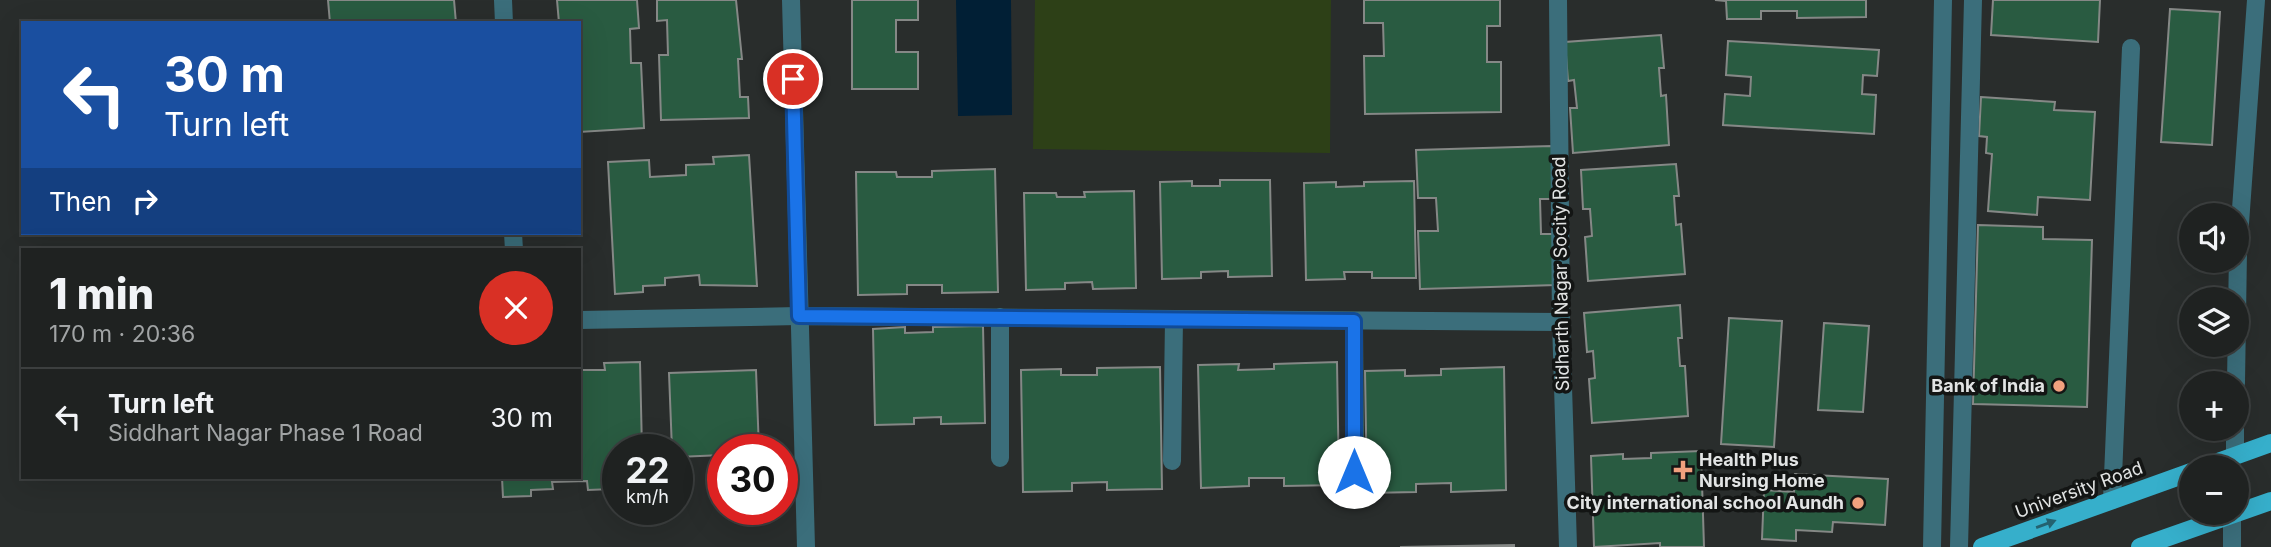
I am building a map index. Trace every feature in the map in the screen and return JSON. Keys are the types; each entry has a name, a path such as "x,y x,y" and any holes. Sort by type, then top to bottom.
{"main road":[{"path":"2238,455 2271,443"},
{"name":"University Road","path":"1982,547 2179,476"},
{"path":"2249,509 2271,501"},
{"path":"2140,547 2203,525"}],"street":[{"path":"503,0 504,21"},
{"path":"791,0 806,547"},
{"name":"Sidharth Nagar Socity Road","path":"1558,0 1561,322 1568,547"},
{"path":"1932,547 1943,0"},
{"path":"1959,547 1973,0"},
{"path":"2236,371 2238,251 2256,0"},
{"path":"2112,500 2131,48"},
{"path":"581,320 799,316 1561,322"},
{"path":"1000,317 1000,458"},
{"path":"1172,461 1174,319"},
{"path":"1354,321 1354,472"},
{"path":"2232,525 2232,547"}],"green space":[{"path":"1035,0 1331,0 1330,153 1033,149"}],"water":[{"path":"956,0 1011,0 1012,115 958,116"}],"building":[{"path":"328,0 454,0 456,21 330,21"},
{"path":"557,0 637,0 639,28 630,29 631,63 641,63 644,128 581,132 581,21 559,21"},
{"path":"657,0 736,0 742,59 738,59 740,97 748,97 749,118 661,120 659,55 668,55 667,20 657,21"},
{"path":"852,0 918,0 918,20 896,20 896,52 918,52 918,89 852,89"},
{"path":"1364,0 1500,0 1500,26 1487,26 1487,62 1501,62 1501,112 1365,114 1364,56 1384,56 1383,23 1364,23"},
{"path":"1715,0 1866,0 1866,17 1797,18 1797,11 1761,11 1761,19 1727,19 1726,1"},
{"path":"1993,0 2100,0 2098,42 1991,35"},
{"path":"2170,9 2220,12 2212,145 2161,142"},
{"path":"1661,35 1664,68 1659,68 1661,96 1666,95 1669,145 1573,153 1570,108 1577,108 1574,80 1568,81 1565,42"},
{"path":"1728,41 1879,50 1877,76 1863,75 1862,94 1876,95 1874,134 1723,125 1725,94 1750,96 1751,77 1726,75"},
{"path":"1981,97 2055,102 2054,110 2095,112 2090,200 2038,197 2037,215 1988,211 1992,154 1986,153 1987,137 1979,136"},
{"path":"1552,146 1554,199 1540,199 1541,234 1555,234 1556,285 1420,289 1418,231 1438,231 1436,198 1418,198 1416,150"},
{"path":"749,155 757,286 700,285 699,275 665,278 665,285 643,286 643,292 615,294 608,162 649,160 650,177 686,175 686,165 714,164 713,157"},
{"path":"1676,164 1679,196 1674,196 1676,225 1681,224 1685,274 1588,281 1585,237 1592,236 1590,209 1583,209 1581,170"},
{"path":"995,169 998,292 942,293 942,285 907,285 907,294 858,295 856,172 896,172 897,177 932,177 932,171"},
{"path":"1220,180 1270,180 1272,276 1228,277 1228,271 1201,272 1201,278 1162,279 1160,182 1192,181 1192,186 1220,186"},
{"path":"1414,181 1416,278 1372,278 1372,272 1344,272 1345,279 1306,280 1304,183 1336,182 1336,187 1364,186 1364,182"},
{"path":"1134,191 1136,288 1093,289 1092,282 1065,283 1065,289 1026,290 1024,193 1085,197 1084,192"},
{"path":"1978,225 2043,227 2043,239 2092,240 2087,407 1973,404"},
{"path":"1680,305 1680,366 1685,366 1688,416 1592,423 1589,379 1595,378 1593,351 1587,352 1584,313"},
{"path":"1729,318 1782,321 1774,447 1721,444"},
{"path":"1824,323 1869,326 1863,412 1818,410"},
{"path":"983,326 985,423 941,424 941,417 914,418 914,424 875,425 873,329 905,327 905,333 933,332 933,327"},
{"path":"640,362 642,434 602,434 602,489 588,490 587,481 552,482 553,489 531,490 531,496 503,497 502,479 581,479 581,370 605,370 604,363"},
{"path":"1337,362 1339,485 1284,486 1284,478 1249,478 1249,486 1201,488 1198,365 1239,364 1238,370 1274,369 1274,364"},
{"path":"1160,367 1162,489 1107,490 1107,482 1072,483 1072,491 1023,492 1021,370 1061,369 1061,375 1097,375 1097,368"},
{"path":"1504,367 1506,490 1451,492 1451,483 1416,484 1416,492 1367,493 1365,371 1405,370 1405,376 1441,375 1441,369"},
{"path":"756,370 758,434 707,434 707,456 693,456 693,434 671,434 669,373"},
{"path":"1701,451 1704,547 1660,547 1660,543 1594,547 1591,456 1623,454 1623,459 1651,458 1651,453"},
{"path":"1795,474 1888,479 1885,525 1833,522 1832,532 1796,530 1796,541 1762,539 1764,490 1794,492"},
{"path":"1514,545 1514,547 1400,547"}],"place":[{"name":"Bank of India","path":"2059,386"},
{"name":"Health Plus Nursing Home","path":"1683,470"},
{"name":"City international school Aundh","path":"1858,503"}],"route":[{"path":"793,79 799,316 1354,321 1354,472"}]}
